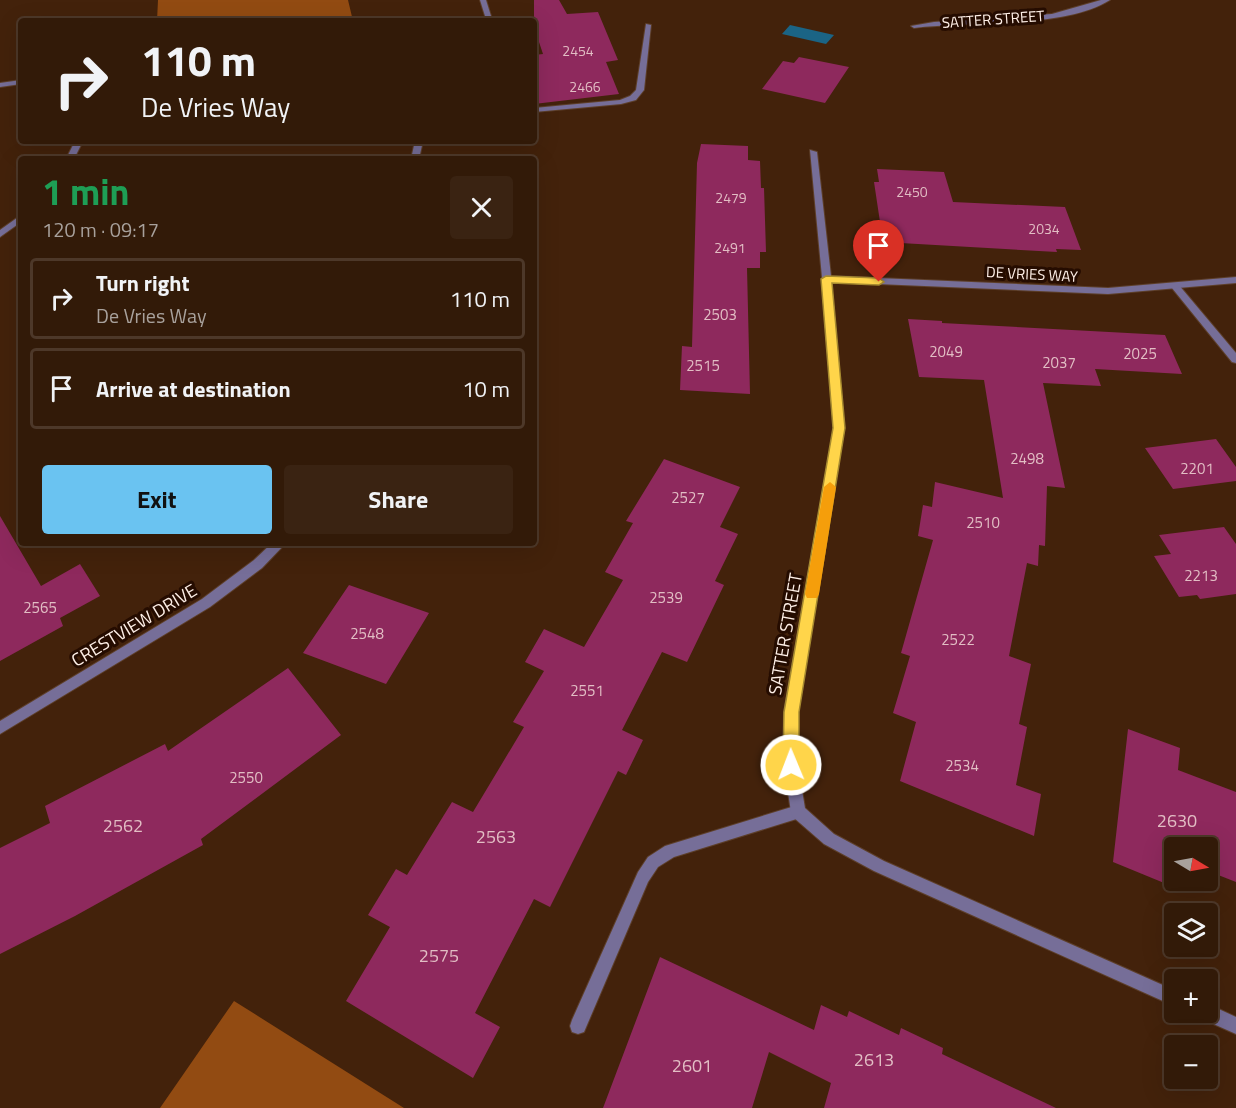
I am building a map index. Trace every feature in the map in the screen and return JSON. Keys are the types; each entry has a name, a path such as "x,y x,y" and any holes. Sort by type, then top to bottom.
{"street":[{"path":"483,0 488,18"},
{"name":"SATTER STREET","path":"914,26 940,22 1040,18 1072,12 1107,0"},
{"path":"537,110 621,102 633,98 640,90 648,25"},
{"path":"0,85 18,82"},
{"name":"SATTER STREET","path":"798,812 790,760 791,712 839,428 813,152"},
{"path":"0,234 18,220"},
{"name":"DE VRIES WAY","path":"826,279 1082,291 1236,280"},
{"path":"1175,286 1236,360"},
{"name":"CRESTVIEW DRIVE","path":"0,728 206,603 258,564 277,546"},
{"path":"578,1026 643,877 653,862 670,851 798,812 829,839 869,862 1164,994"},
{"path":"1218,1018 1236,1026"}],"shaded area":[{"path":"158,0 348,0 352,18 157,18"},
{"path":"234,1001 404,1108 160,1108"}],"water":[{"path":"790,25 834,35 826,44 782,34"}],"building":[{"path":"534,0 559,0 567,14 598,12 618,60 606,62 619,94 537,104 537,55 543,54 537,36 537,18 534,18"},
{"path":"799,57 849,67 825,103 762,89 783,61 794,63"},
{"path":"701,144 748,146 748,160 760,161 761,188 764,188 766,252 760,252 760,268 747,268 750,394 680,390 682,346 692,347 697,163"},
{"path":"877,169 944,172 953,202 1065,207 1081,250 1056,249 1057,252 883,242 874,182 879,182"},
{"path":"908,319 942,321 942,323 1165,335 1182,374 1095,369 1101,386 1043,383 1065,488 1047,486 1045,546 1039,545 1038,566 1027,563 1009,656 1031,664 1019,724 1027,727 1016,785 1041,794 1034,836 900,781 916,722 893,713 910,656 901,653 933,540 918,536 923,505 932,507 935,482 1003,498 984,380 919,377"},
{"path":"1216,439 1236,467 1236,481 1173,489 1145,448"},
{"path":"664,459 740,487 720,527 738,534 715,581 724,585 687,662 662,652 622,730 643,740 626,775 618,771 550,907 534,899 475,1013 500,1027 473,1078 346,1001 390,927 368,915 396,869 407,875 452,802 473,812 524,727 513,722 544,671 525,662 544,629 584,647 623,580 605,572 633,523 626,521"},
{"path":"0,516 41,586 80,564 100,596 60,618 63,626 0,661"},
{"path":"1224,527 1236,544 1236,594 1200,599 1197,595 1179,597 1154,556 1171,554 1159,535"},
{"path":"349,585 429,613 386,684 303,653"},
{"path":"288,668 341,735 201,839 203,845 75,916 0,954 0,848 50,823 45,806 165,744 168,751"},
{"path":"1128,729 1180,748 1178,770 1236,792 1236,882 1218,875 1218,837 1164,837 1164,883 1113,862"},
{"path":"660,957 814,1030 821,1005 847,1017 849,1011 899,1035 901,1028 943,1048 942,1054 1056,1108 824,1108 831,1083 769,1052 752,1108 603,1108"}],"slow traffic":[{"path":"812,594 830,487"}],"route":[{"path":"791,765 791,712 839,428 826,279 879,282"}]}
